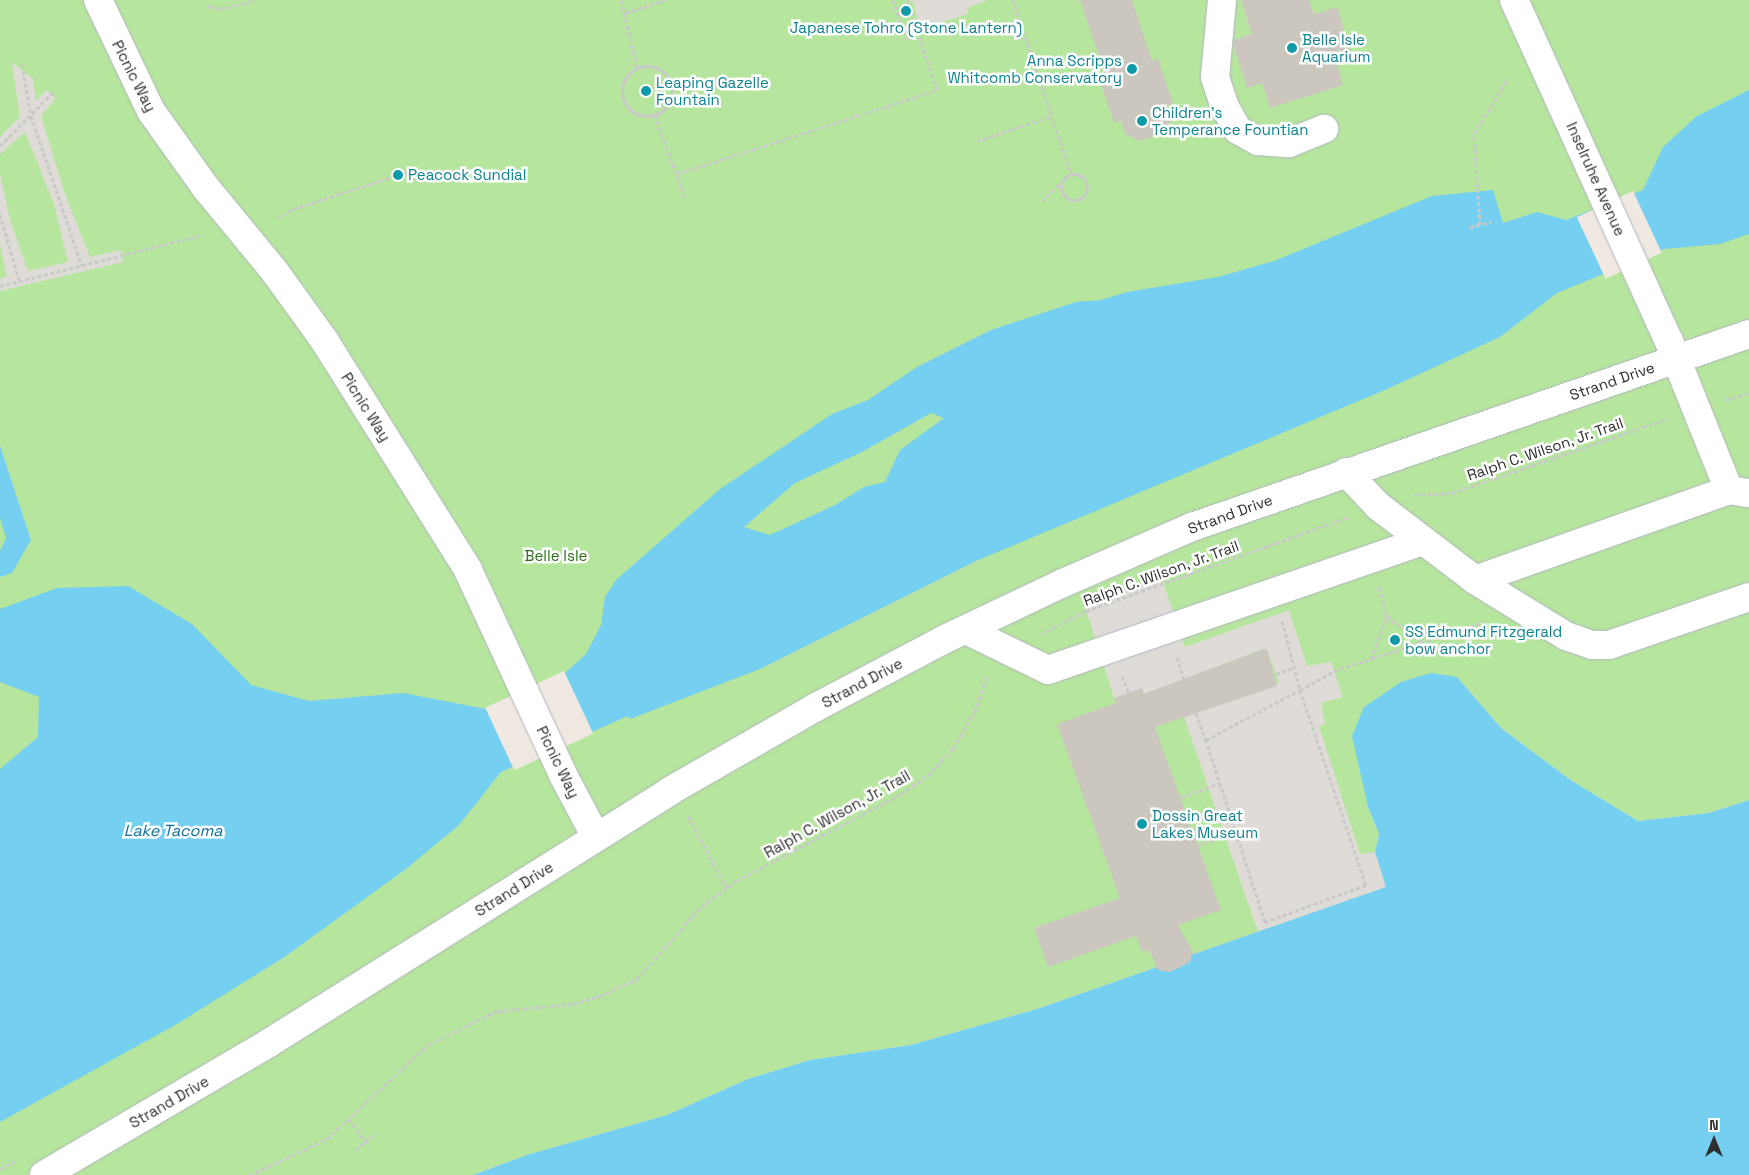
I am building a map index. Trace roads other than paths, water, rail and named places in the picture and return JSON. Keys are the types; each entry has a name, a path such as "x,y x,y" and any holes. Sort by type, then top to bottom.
{"street":[{"name":"Picnic Way","path":"98,0 151,111 206,188 276,272 324,340 468,570 563,775 596,837"},
{"path":"1222,0 1216,77 1225,107 1238,130 1258,141 1289,142 1324,129"},
{"name":"Inselruhe Avenue","path":"1514,0 1643,282 1696,409 1739,492"},
{"name":"Strand Drive","path":"44,1175 269,1043 673,790 816,707 966,630 1192,527 1346,472 1749,334"},
{"path":"1346,472 1378,506 1475,580 1566,636 1592,645 1609,645 1749,597"},
{"path":"1475,580 1739,492"},
{"path":"966,630 1011,654 1048,670 1423,541"}],"water":[{"name":"Lake Tacoma","path":"1749,90 1749,234 1720,244 1664,249 1557,293 1500,337 1385,390 976,561 760,669 630,719 628,716 501,772 459,825 406,869 283,958 177,1024 0,1122 0,769 38,737 39,697 0,682 0,609 57,588 128,586 192,624 251,685 309,701 403,693 486,709 565,673 586,654 601,625 605,597 616,580 720,489 832,414 868,400 917,367 991,330 1076,302 1101,300 1127,292 1218,277 1274,261 1432,196 1493,190 1503,223 1537,212 1566,220 1643,190 1663,147 1697,116","holes":["931,413 944,418 900,450 885,482 864,487 835,505 770,535 744,527 795,483 862,452"]},
{"path":"0,446 31,540 12,573 0,577 0,551 6,538 0,518"},
{"path":"1431,673 1457,677 1501,728 1572,781 1638,821 1709,813 1749,800 1749,1175 473,1175 530,1154 667,1115 748,1079 810,1060 911,1045 1040,1008 1386,887 1375,852 1379,834 1368,807 1352,736 1364,707 1401,682"}],"place":[{"name":"Japanese Tohro (Stone Lantern)","path":"906,11"},
{"name":"Belle Isle Aquarium","path":"1292,48"},
{"name":"Anna Scripps Whitcomb Conservatory","path":"1132,69"},
{"name":"Leaping Gazelle Fountain","path":"646,91"},
{"name":"Children’s Temperance Fountian","path":"1142,121"},
{"name":"Peacock Sundial","path":"398,175"},
{"name":"SS Edmund Fitzgerald bow anchor","path":"1395,640"},
{"name":"Dossin Great Lakes Museum","path":"1142,824"}],"park label":[{"name":"Belle Isle","path":"556,556"}]}
